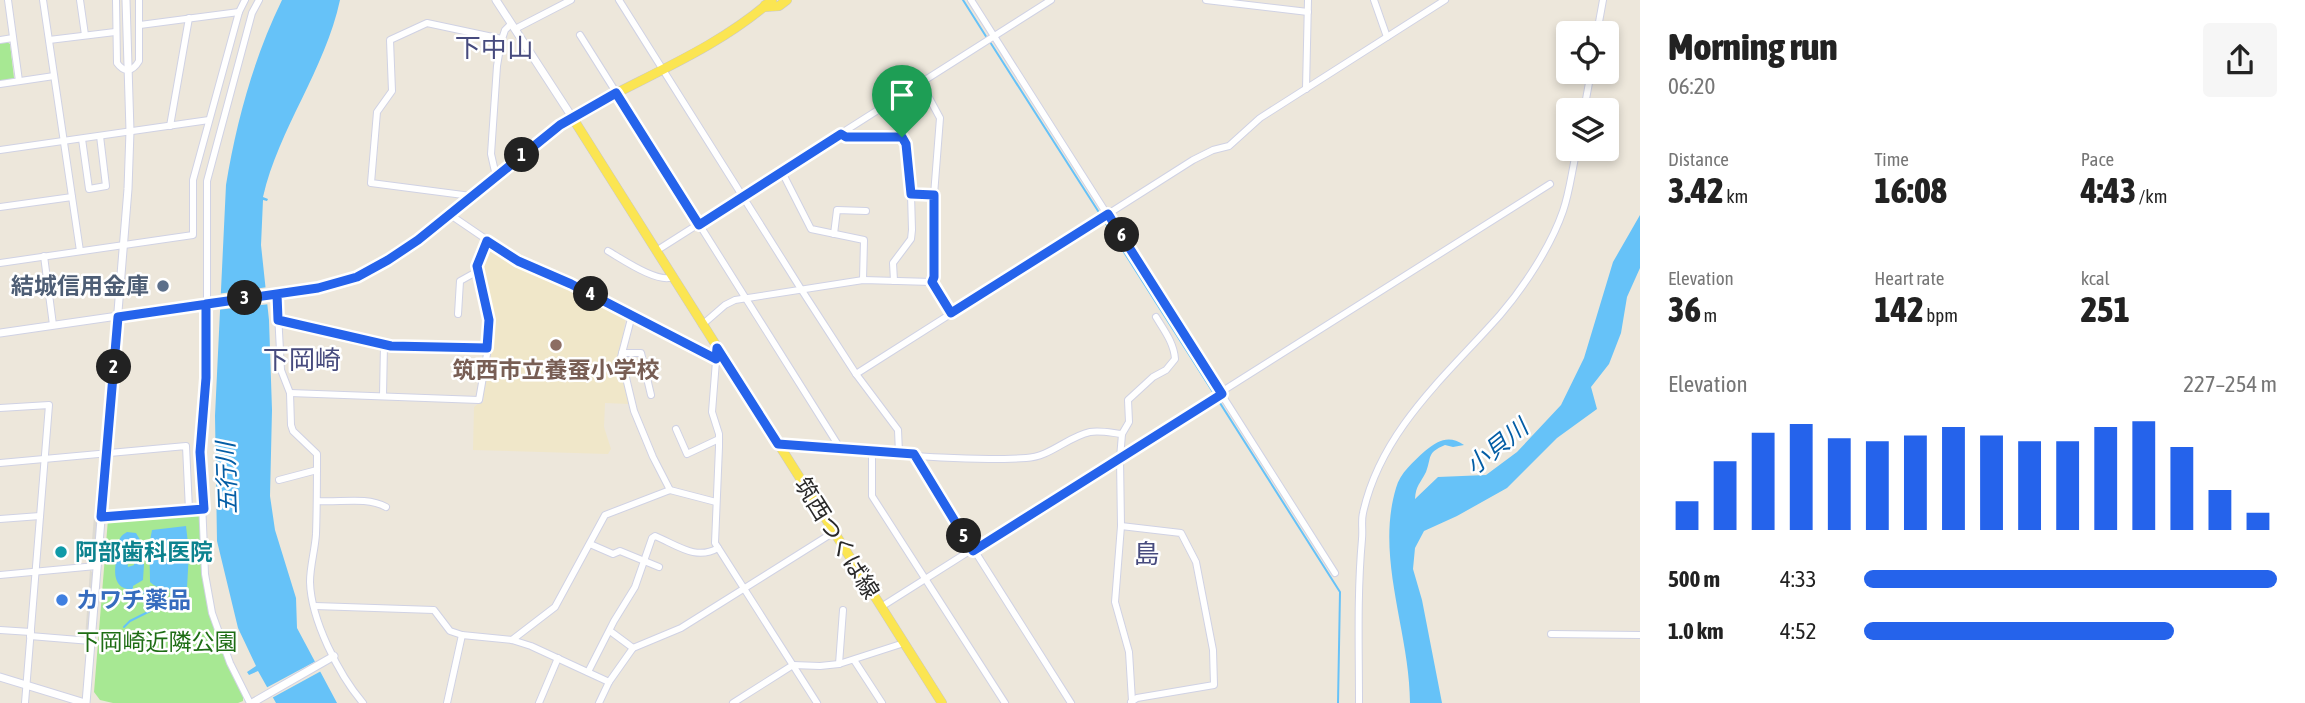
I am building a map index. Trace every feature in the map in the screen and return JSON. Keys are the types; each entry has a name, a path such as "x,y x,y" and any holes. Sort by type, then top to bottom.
{"main road":[{"path":"572,117 706,46 772,0"},
{"path":"765,4 779,6 787,0"},
{"name":"筑西つくば線","path":"572,117 942,703"}],"street":[{"path":"8,0 19,81"},
{"path":"43,0 80,251"},
{"path":"80,0 85,35"},
{"path":"116,0 117,63 121,69 128,71 135,68 139,61 139,0"},
{"path":"0,677 86,703 125,244 130,131 126,0"},
{"path":"0,263 193,235 193,180 258,0"},
{"path":"0,333 318,288 357,277 400,252 572,117 496,0"},
{"path":"496,176 491,154 496,66 505,30 571,0"},
{"path":"619,0 856,374 898,430 899,453"},
{"path":"971,0 990,39 1218,396 1335,573"},
{"path":"656,251 1051,0"},
{"path":"1206,0 1308,12"},
{"path":"1307,89 1308,0"},
{"path":"1374,0 1387,37"},
{"path":"856,374 1205,153 1229,146 1260,118 1445,0"},
{"path":"1599,21 1603,0"},
{"path":"140,25 242,6 252,12"},
{"path":"242,6 212,126 207,181 209,304 200,452 205,574 212,613 230,663 251,702 332,657"},
{"path":"170,126 189,18"},
{"path":"471,196 371,183 377,112 393,91 390,40 427,23 502,39"},
{"path":"49,40 115,32"},
{"path":"580,35 840,447"},
{"path":"0,40 13,38"},
{"path":"0,84 54,76"},
{"path":"921,83 940,118 934,195 932,282"},
{"path":"887,86 895,99"},
{"path":"0,150 170,126 212,126"},
{"path":"841,134 846,137 902,137 906,144 911,194 911,239 893,263 894,281"},
{"path":"0,207 106,186 100,136"},
{"path":"82,139 89,189"},
{"path":"1359,703 1359,564 1363,513 1378,470 1417,406 1500,314 1524,283 1563,211 1574,161"},
{"path":"782,172 811,229 864,240 863,280"},
{"path":"881,607 1550,184"},
{"path":"911,194 934,195"},
{"path":"834,234 837,210 866,211"},
{"path":"449,214 518,261 571,284 716,359"},
{"path":"290,393 479,400 489,320 477,266 487,241"},
{"path":"608,251 655,276 665,280 673,277"},
{"path":"44,256 53,325"},
{"path":"458,314 460,281 478,271"},
{"path":"702,325 725,305 747,298 863,280 932,282"},
{"path":"932,282 951,313"},
{"path":"275,294 281,370 290,393 293,431 317,454 317,501 310,583 318,621 332,657 351,689 363,703"},
{"path":"632,315 622,353 634,411 670,491"},
{"path":"1121,526 1181,533 1196,562 1213,650 1214,685 1137,698 1130,702 1129,652 1115,602 1121,526 1120,458 1122,434 1129,422 1128,400 1153,377 1166,370 1175,359 1169,337 1156,317"},
{"path":"278,320 384,344 487,348"},
{"path":"383,396 384,344"},
{"path":"717,348 712,412 719,439 715,543 817,703"},
{"path":"622,353 641,353 651,395"},
{"path":"0,408 49,405 24,703"},
{"path":"676,429 687,454 719,439"},
{"path":"778,444 840,447 958,459 1026,458 1040,456 1089,432 1122,434"},
{"path":"0,463 186,446 189,510"},
{"path":"872,450 872,496 1005,703"},
{"path":"914,454 1071,703"},
{"path":"279,480 317,470"},
{"path":"512,640 555,607 605,515 670,491 716,502"},
{"path":"317,501 343,503 373,500 386,506"},
{"path":"101,517 204,509"},
{"path":"0,519 40,516"},
{"path":"599,703 633,648 681,628 834,532"},
{"path":"588,672 635,587 652,538 655,536 698,554 706,555 718,548"},
{"path":"590,544 613,554 620,551 659,567"},
{"path":"0,575 96,566"},
{"path":"315,606 434,610 450,631 461,635 512,640 610,682"},
{"path":"839,664 843,610"},
{"path":"0,630 91,641"},
{"path":"610,631 633,648"},
{"path":"1551,634 1640,635"},
{"path":"447,703 461,635"},
{"path":"733,703 793,665 839,664 904,643"},
{"path":"540,703 558,658"},
{"path":"854,660 882,703"}],"shaded area":[{"name":"筑西市立養蚕小学校","path":"488,246 532,273 570,286 626,316 619,358 629,404 605,403 604,427 611,449 608,454 473,450 474,407 483,403 490,352 492,320 481,269"},
{"path":"99,457 102,458 94,562 90,564"},
{"path":"90,570 93,573 88,635 85,638"}],"green space":[{"path":"0,43 10,44 14,78 0,82"},
{"name":"下岡崎近隣公園","path":"199,512 204,573 229,667 243,701 113,703 100,700 94,692 108,519"}],"water":[{"name":"五行川","path":"282,0 340,0 324,51 270,172 263,197 268,199 263,200 261,245 269,320 272,410 270,496 275,530 296,598 297,628 337,703 276,703 258,671 249,675 247,672 256,666 238,628 217,541 215,416 226,185 247,91"},
{"path":"1640,215 1640,268 1627,297 1621,333 1609,364 1591,387 1597,409 1557,438 1507,488 1424,531 1415,548 1413,569 1422,600 1442,703 1410,703 1409,676 1389,541 1391,514 1398,483 1425,451 1449,440 1464,445 1445,445 1432,453 1426,472 1417,487 1415,499 1438,477 1486,475 1517,452 1561,405 1584,358 1613,262"},
{"path":"186,526 189,552 187,588 174,590 157,587 150,582 152,530"},
{"path":"127,532 136,533 142,543 140,550 127,560 128,567 140,558 144,564 143,580 133,586 133,590 121,586 115,573 119,542"}],"pier":[{"path":"268,287 270,304 217,310 217,294"},
{"path":"318,660 323,670 270,699 264,689"}],"waterway":[{"path":"963,0 987,38"},
{"path":"990,42 1100,214"},
{"path":"1103,219 1340,592 1338,703"},
{"path":"133,590 145,593 150,599 148,605"},
{"path":"124,627 150,611"}],"place":[{"name":"結城信用金庫","path":"163,286"},
{"name":"筑西市立養蚕小学校","path":"556,345"},
{"name":"阿部歯科医院","path":"61,552"},
{"name":"カワチ薬品","path":"62,600"}],"district":[{"name":"下中山","path":"494,48"},
{"name":"下岡崎","path":"302,360"},
{"name":"島","path":"1147,554"}],"route":[{"path":"902,137 846,137 841,134 699,225 616,93 560,125 418,240 357,277 318,288 118,317 101,517 204,509 200,452 206,378 207,342 206,304 277,294 278,320 391,346 487,348 489,320 477,266 487,241 518,261 571,284 716,359 717,348 778,444 914,454 973,551 1222,394 1108,214 951,313 932,282 934,195 911,194 906,144 902,137"}],"water label":[{"name":"小貝川","path":"1497,447"}]}
